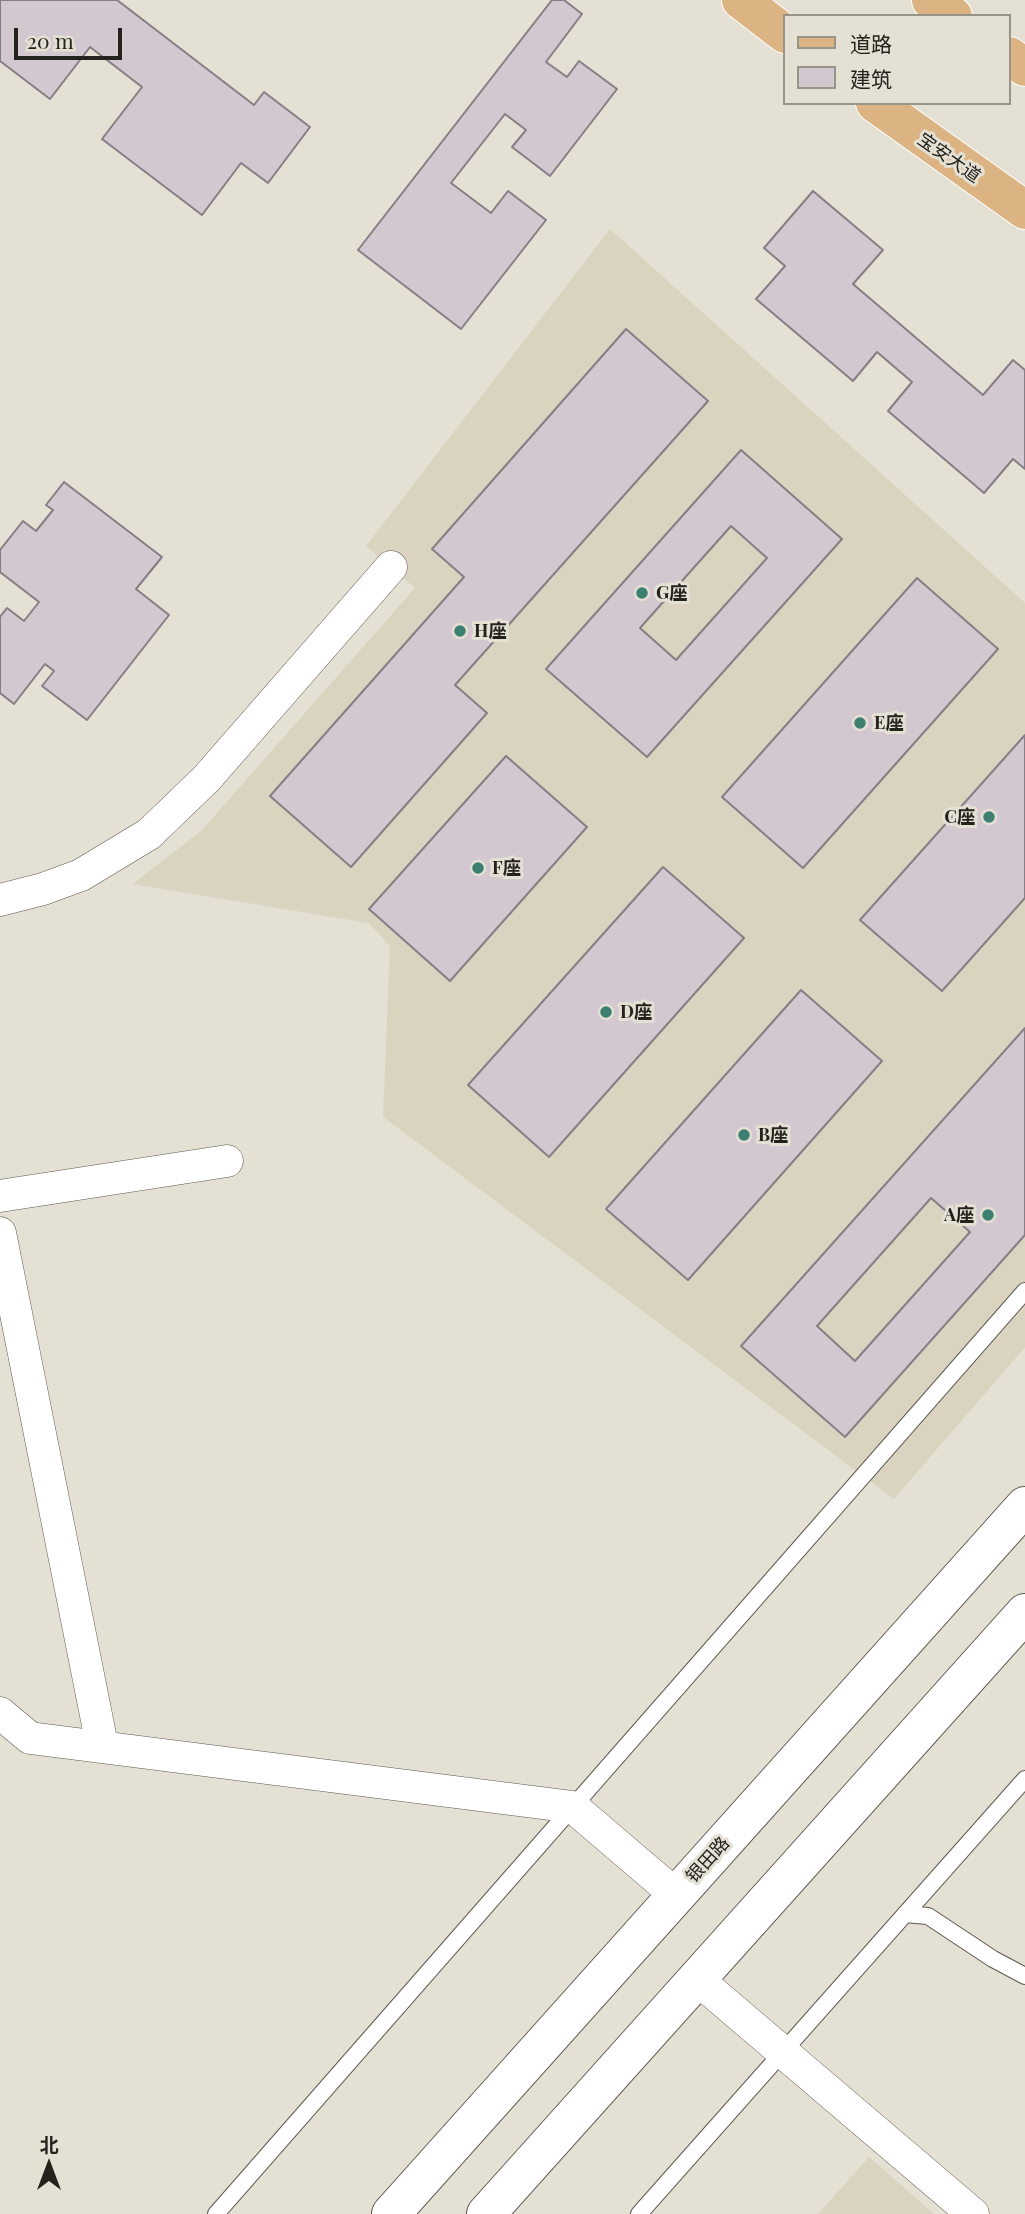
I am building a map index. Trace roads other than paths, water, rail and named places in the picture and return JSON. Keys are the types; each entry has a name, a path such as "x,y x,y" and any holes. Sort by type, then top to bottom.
{"main road":[{"path":"741,0 783,32"},
{"path":"931,0 950,14"},
{"name":"宝安大道","path":"878,105 1025,210"}],"street":[{"path":"0,900 43,889 81,875 149,834 198,788 391,566"},
{"path":"0,1196 226,1161"},
{"path":"0,1233 102,1745"},
{"name":"银田路","path":"391,2214 1025,1506"},
{"path":"486,2214 1025,1613"},
{"path":"0,1713 30,1738 102,1745 573,1807 676,1895"},
{"path":"697,1979 973,2214"}],"lane":[{"path":"216,2214 1025,1291"},
{"path":"639,2214 1025,1779"},
{"path":"905,1914 928,1916 993,1959 1025,1976"}],"place":[{"name":"G座","path":"642,593"},
{"name":"H座","path":"460,631"},
{"name":"E座","path":"860,723"},
{"name":"C座","path":"989,817"},
{"name":"F座","path":"478,868"},
{"name":"D座","path":"606,1012"},
{"name":"B座","path":"744,1135"},
{"name":"A座","path":"988,1215"}]}
